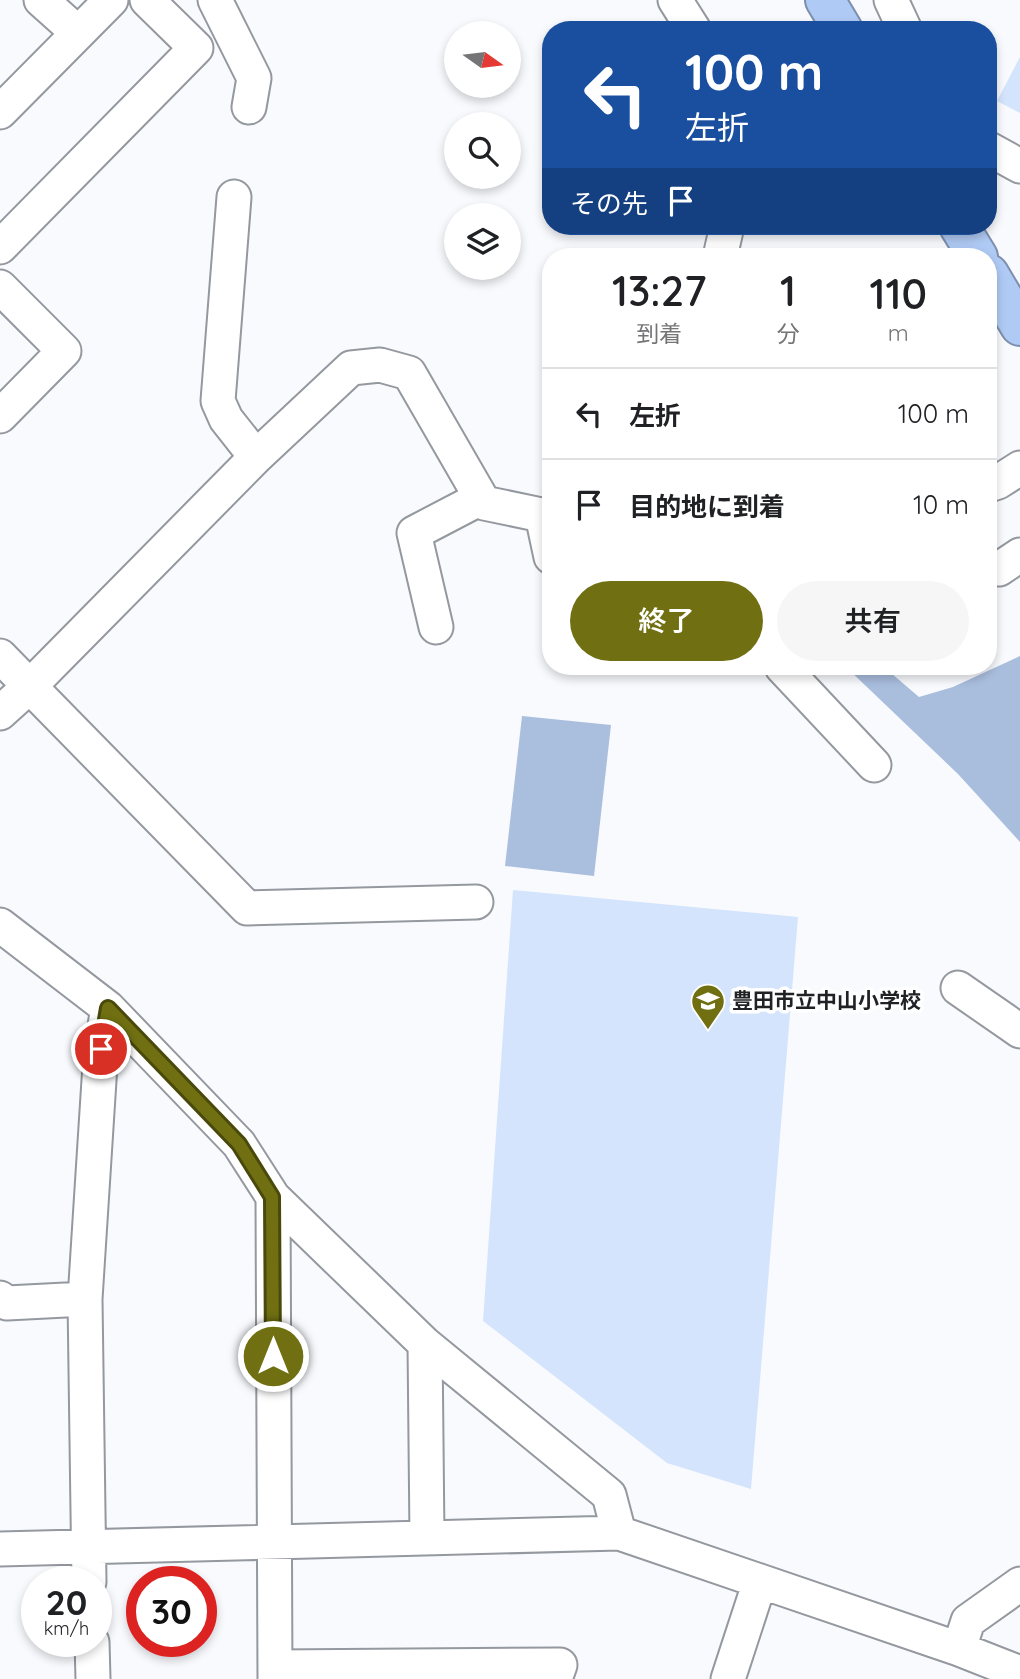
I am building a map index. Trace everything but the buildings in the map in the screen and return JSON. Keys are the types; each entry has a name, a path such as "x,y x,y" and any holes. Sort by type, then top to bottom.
{"highway":[{"path":"825,0 838,21"},
{"path":"997,287 1020,326"}],"street":[{"path":"41,0 78,33"},
{"path":"0,112 111,0"},
{"path":"0,247 196,48 147,0"},
{"path":"215,0 254,78 249,107"},
{"path":"676,0 689,21"},
{"path":"891,0 901,21"},
{"path":"997,153 1020,166"},
{"path":"234,197 218,401 226,419 256,457"},
{"path":"0,287 64,351 0,416"},
{"path":"0,713 30,686 256,457 351,368 380,365 409,373 484,503 542,515"},
{"path":"997,482 1020,468"},
{"path":"436,627 414,533 481,498"},
{"path":"0,656 247,908 475,902"},
{"path":"790,675 874,765"},
{"path":"0,925 108,1008 239,1144 272,1197 425,1344 609,1495 619,1533"},
{"path":"958,988 1020,1031"},
{"path":"89,1566 85,1299 101,1049 108,1008"},
{"path":"272,1197 275,1673 560,1665 555,1679"},
{"path":"0,1298 7,1303 85,1299"},
{"path":"425,1344 427,1538"},
{"path":"0,1549 619,1533 959,1649 1020,1673"},
{"path":"728,1679 760,1581"},
{"path":"959,1649 968,1621 1020,1584"},
{"path":"92,1657 93,1679"}],"shaded area":[{"path":"1020,57 1020,113 997,101"},
{"path":"1020,656 1020,842 958,774 854,675 893,675 919,697 953,687 979,675 997,675 997,667"},
{"path":"522,716 611,725 594,876 505,866"},
{"path":"513,890 798,917 751,1489 667,1463 483,1321"}],"place":[{"name":"豊田市立中山小学校","path":"708,1031"}],"route":[{"path":"101,1049 108,1008 239,1144 272,1197 273,1356"}]}
